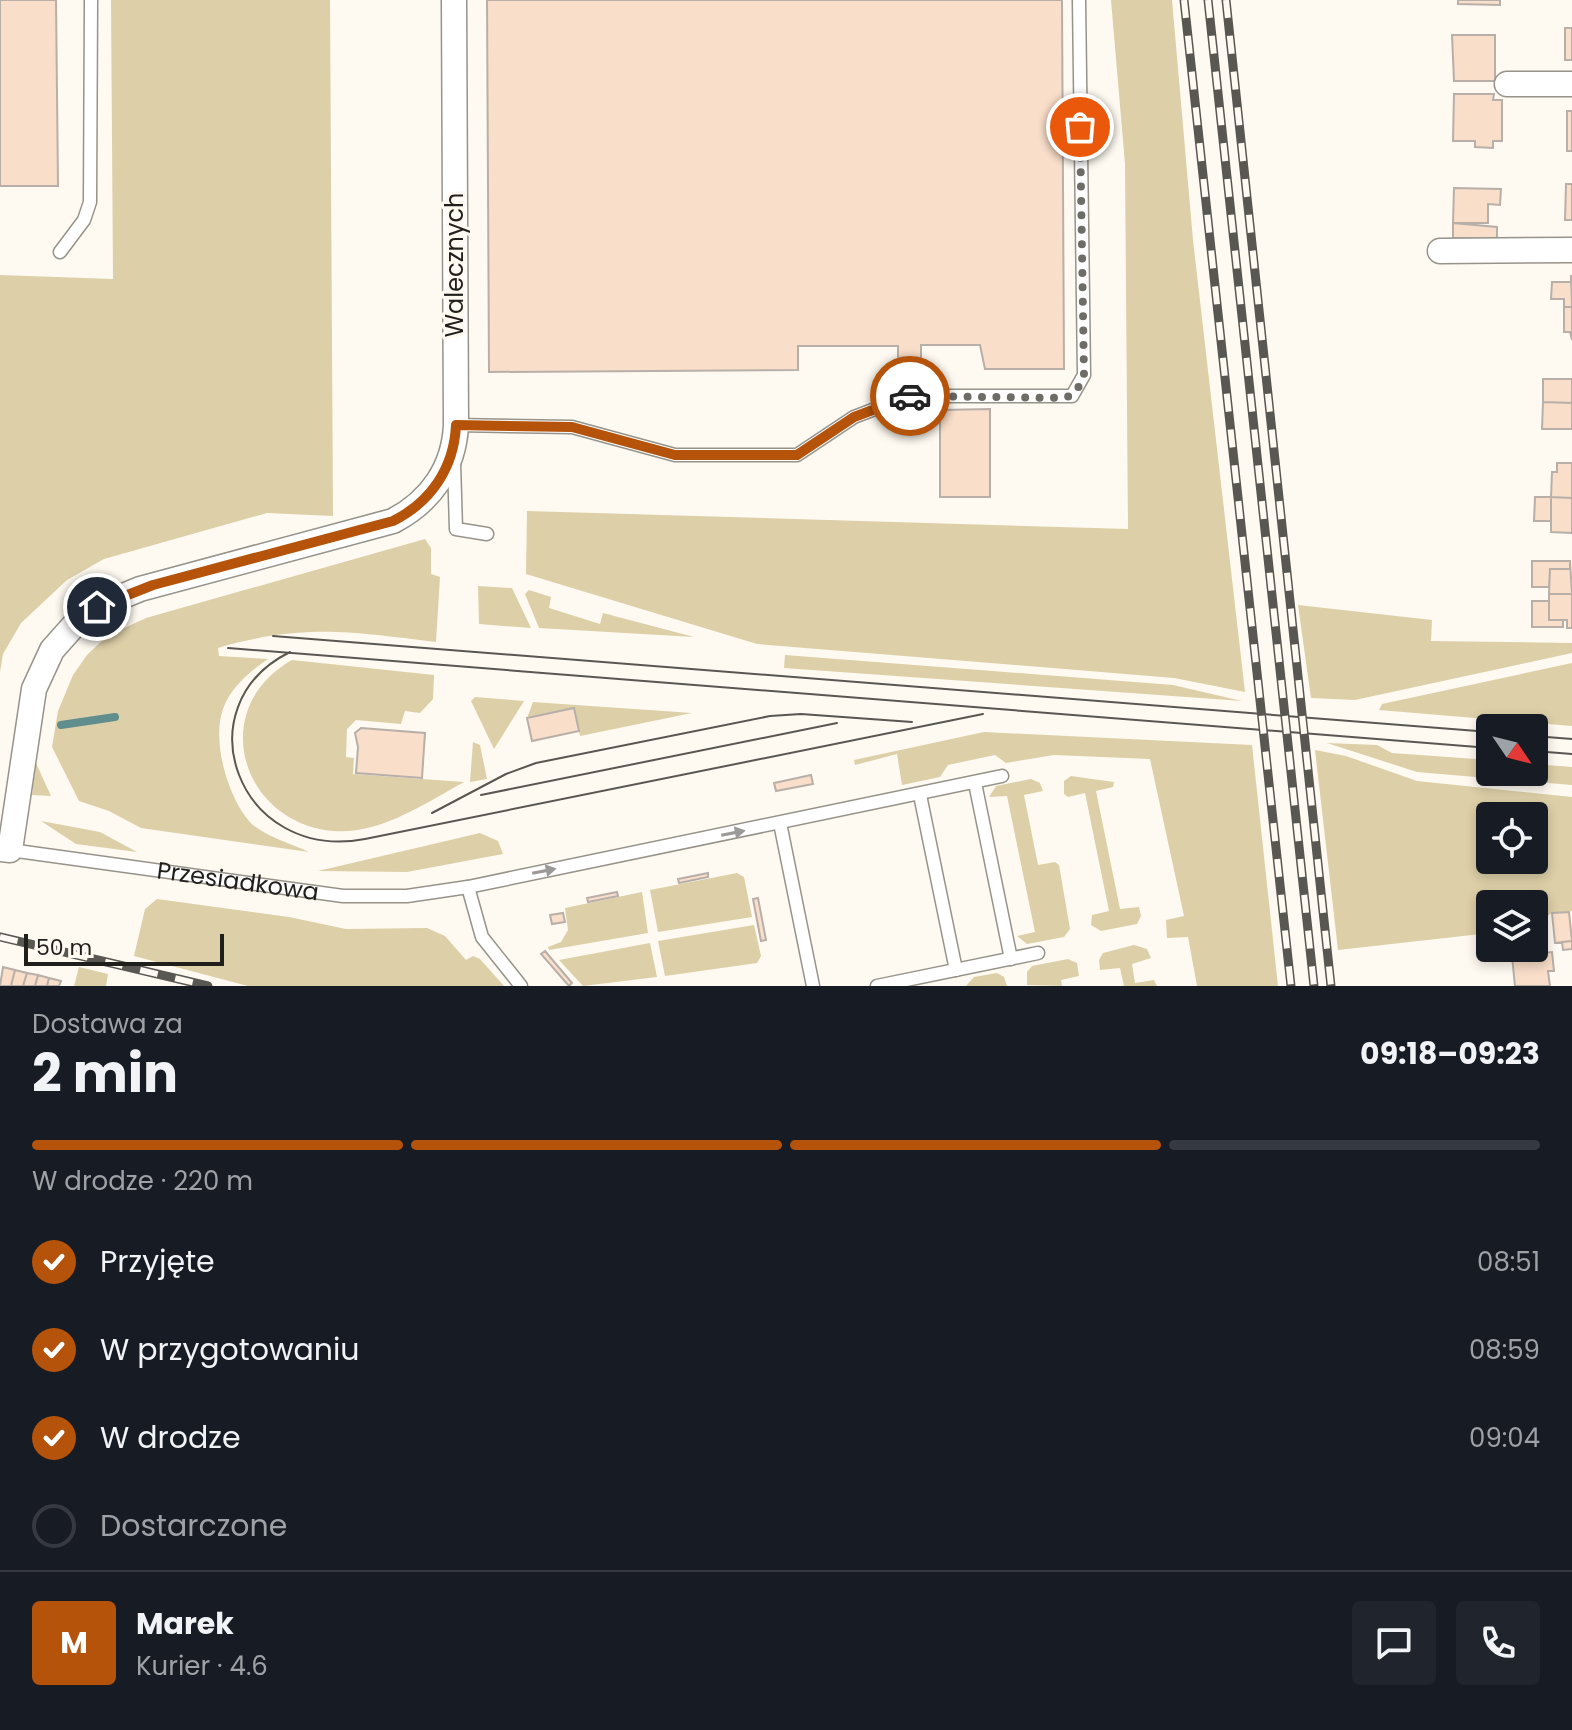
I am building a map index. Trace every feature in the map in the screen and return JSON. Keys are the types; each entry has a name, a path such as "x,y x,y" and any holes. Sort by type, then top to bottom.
{"street":[{"name":"Walecznych","path":"454,0 455,437"},
{"path":"1507,84 1572,84"},
{"path":"1440,251 1572,250"},
{"name":"Przesiadkowa","path":"5,849 34,689 52,650 76,623 107,601 140,589 393,521 418,505 434,488 455,437"}],"lane":[{"path":"60,252 84,220 90,202 91,0"},
{"path":"455,437 572,427 675,455 797,455 854,417 909,396 1072,396 1084,375 1079,0"},
{"name":"Walecznych","path":"455,437 456,529 487,534"},
{"name":"Przesiadkowa","path":"5,849 343,896 407,896 468,887 1002,776"},
{"path":"975,783 1011,959"},
{"path":"920,795 956,970"},
{"path":"780,823 813,986"},
{"path":"468,887 482,937 521,986"},
{"path":"877,986 1038,953"}],"shaded area":[{"path":"111,0 330,0 333,516 267,513 104,559 67,580 21,623 3,654 0,672 0,275 113,279"},
{"path":"1111,0 1172,0 1193,240 1245,692 1174,678 757,644 526,574 527,511 1128,529 1125,164"},
{"path":"425,539 431,548 431,574 440,577 436,642 352,633 302,632 218,648 219,656 268,659 241,681 223,709 219,738 221,754 236,802 253,825 272,837 309,852 141,828 109,811 79,801 52,747 58,711 73,675 87,655 107,636 146,618"},
{"path":"478,586 512,588 531,628 479,624"},
{"path":"529,590 551,597 549,608 600,624 603,613 694,637 539,628 525,594"},
{"path":"1298,605 1432,620 1431,641 1572,643 1572,653 1355,700 1311,698"},
{"path":"785,655 1173,685 1242,701 784,668"},
{"path":"292,660 434,675 433,699 420,713 405,711 401,724 356,720 347,729 346,757 354,758 353,774 464,782 402,816 350,831 333,831 301,823 275,807 257,786 246,760 243,733 249,706 266,681"},
{"path":"1572,663 1572,726 1548,724 1548,714 1476,714 1476,718 1379,710 1382,704"},
{"path":"475,697 524,701 494,749 471,701"},
{"path":"533,702 692,713 580,736 574,708 527,718"},
{"path":"984,732 1252,745 1278,986 1197,986 1188,937 1167,938 1166,920 1184,916 1150,759 1054,755 1006,763 995,755 948,765 940,777 902,785 897,754 855,765 854,760"},
{"path":"473,742 480,745 487,779 470,782"},
{"path":"1327,743 1377,745 1392,753 1476,759 1476,777 1417,772"},
{"path":"1315,750 1346,756 1417,781 1572,797 1572,911 1548,915 1548,890 1476,890 1476,935 1338,950"},
{"path":"36,763 51,796 32,795"},
{"path":"1548,765 1572,767 1572,785 1548,783"},
{"path":"1071,776 1114,782 1113,787 1096,791 1120,909 1139,907 1141,916 1137,924 1101,931 1091,925 1092,915 1109,911 1085,793 1068,797 1064,794 1064,781"},
{"path":"1031,779 1040,783 1043,791 1024,795 1038,865 1055,862 1059,865 1070,929 1064,937 1027,944 1017,936 1035,932 1007,796 989,797 996,786"},
{"path":"41,821 100,832 137,852 76,844"},
{"path":"480,833 498,841 503,854 407,872 318,871"},
{"path":"737,873 744,877 752,917 658,932 650,890"},
{"path":"642,892 648,933 549,950 548,947 561,942 568,930 565,908"},
{"path":"157,899 289,917 346,929 427,928 445,936 466,960 473,956 480,959 504,986 248,986 134,956 145,909"},
{"path":"754,925 761,956 757,963 665,976 658,941"},
{"path":"650,943 657,977 583,986 559,960"},
{"path":"1134,945 1147,949 1151,958 1132,964 1135,983 1154,980 1157,986 1124,986 1120,968 1100,970 1099,960 1103,953"},
{"path":"1068,959 1077,963 1079,976 1061,980 1062,986 1027,985 1027,972 1032,966"},
{"path":"79,967 108,974 106,986 74,986"},
{"path":"997,973 1004,977 1007,986 966,986 974,977"}],"building":[{"path":"0,0 56,0 58,186 0,186"},
{"path":"487,0 1062,0 1064,369 985,369 980,345 921,345 921,370 907,369 898,357 898,346 798,346 798,370 489,372"},
{"path":"1458,0 1500,0 1500,5 1458,4"},
{"path":"1565,28 1572,28 1572,60 1565,60"},
{"path":"1452,35 1495,35 1495,81 1454,81"},
{"path":"1454,94 1494,94 1493,100 1502,100 1502,141 1493,141 1493,148 1475,147 1475,141 1453,141"},
{"path":"1567,111 1572,111 1572,151 1567,151"},
{"path":"1566,184 1572,184 1572,220 1565,220"},
{"path":"1454,188 1501,189 1500,205 1488,204 1488,223 1453,223"},
{"path":"1453,223 1497,227 1497,239 1453,238"},
{"path":"1571,275 1572,307 1564,307 1564,299 1551,299 1552,282 1571,282"},
{"path":"1564,307 1572,307 1572,340 1570,332 1564,332"},
{"path":"1543,379 1572,379 1572,403 1543,402"},
{"path":"1543,402 1572,403 1572,429 1542,429"},
{"path":"990,409 990,497 940,497 940,410"},
{"path":"1557,463 1572,463 1572,498 1551,497 1552,472 1557,472"},
{"path":"1535,497 1551,497 1551,521 1534,521"},
{"path":"1551,497 1572,498 1572,533 1551,532"},
{"path":"1532,561 1570,561 1570,569 1550,569 1549,587 1532,587"},
{"path":"1570,561 1572,594 1549,594 1550,569 1570,569"},
{"path":"1549,594 1572,594 1572,628 1567,628 1567,620 1549,620"},
{"path":"1532,601 1549,601 1549,620 1563,620 1563,627 1532,627"},
{"path":"574,708 579,731 532,741 527,718"},
{"path":"361,728 425,733 422,778 356,773 358,747 355,733"},
{"path":"811,775 813,784 776,791 774,783"},
{"path":"708,873 708,877 679,883 678,879"},
{"path":"617,892 618,896 588,902 587,898"},
{"path":"758,898 766,940 761,941 753,899"},
{"path":"1569,912 1572,941 1555,943 1552,913"},
{"path":"563,913 565,922 552,924 550,915"},
{"path":"1572,941 1572,949 1563,950 1562,942"},
{"path":"545,951 572,983 569,986 541,954"},
{"path":"1548,952 1552,952 1554,971 1548,971 1550,986 1515,986 1513,962 1548,962"},
{"path":"3,967 15,970 11,986 0,986"},
{"path":"15,970 27,973 23,986 11,986"},
{"path":"27,973 38,975 35,986 23,986"},
{"path":"38,975 49,978 47,986 35,986"},
{"path":"49,978 61,981 59,986 47,986"}],"waterway":[{"path":"61,725 115,717"}],"tram line":[{"path":"273,636 1476,731"},
{"path":"228,648 1476,747"},
{"path":"290,652 257,677 238,707 232,741 239,775 257,805 284,828 321,840 365,839 983,714"},
{"path":"432,813 506,774 536,763 770,716 801,714 912,722"},
{"path":"481,795 837,723"},
{"path":"1548,737 1572,739"},
{"path":"1548,752 1572,754"}],"railway":[{"path":"1184,0 1291,986"},
{"path":"1208,0 1314,986"},
{"path":"1226,0 1331,986"},
{"path":"0,937 208,986"}],"way so far":[{"path":"910,396 1064,398 1072,396 1079,388 1084,375 1080,127"}],"route":[{"path":"97,607 153,585 393,521 418,505 439,481 452,452 456,425 572,427 675,455 797,455 854,417 910,396"}]}
